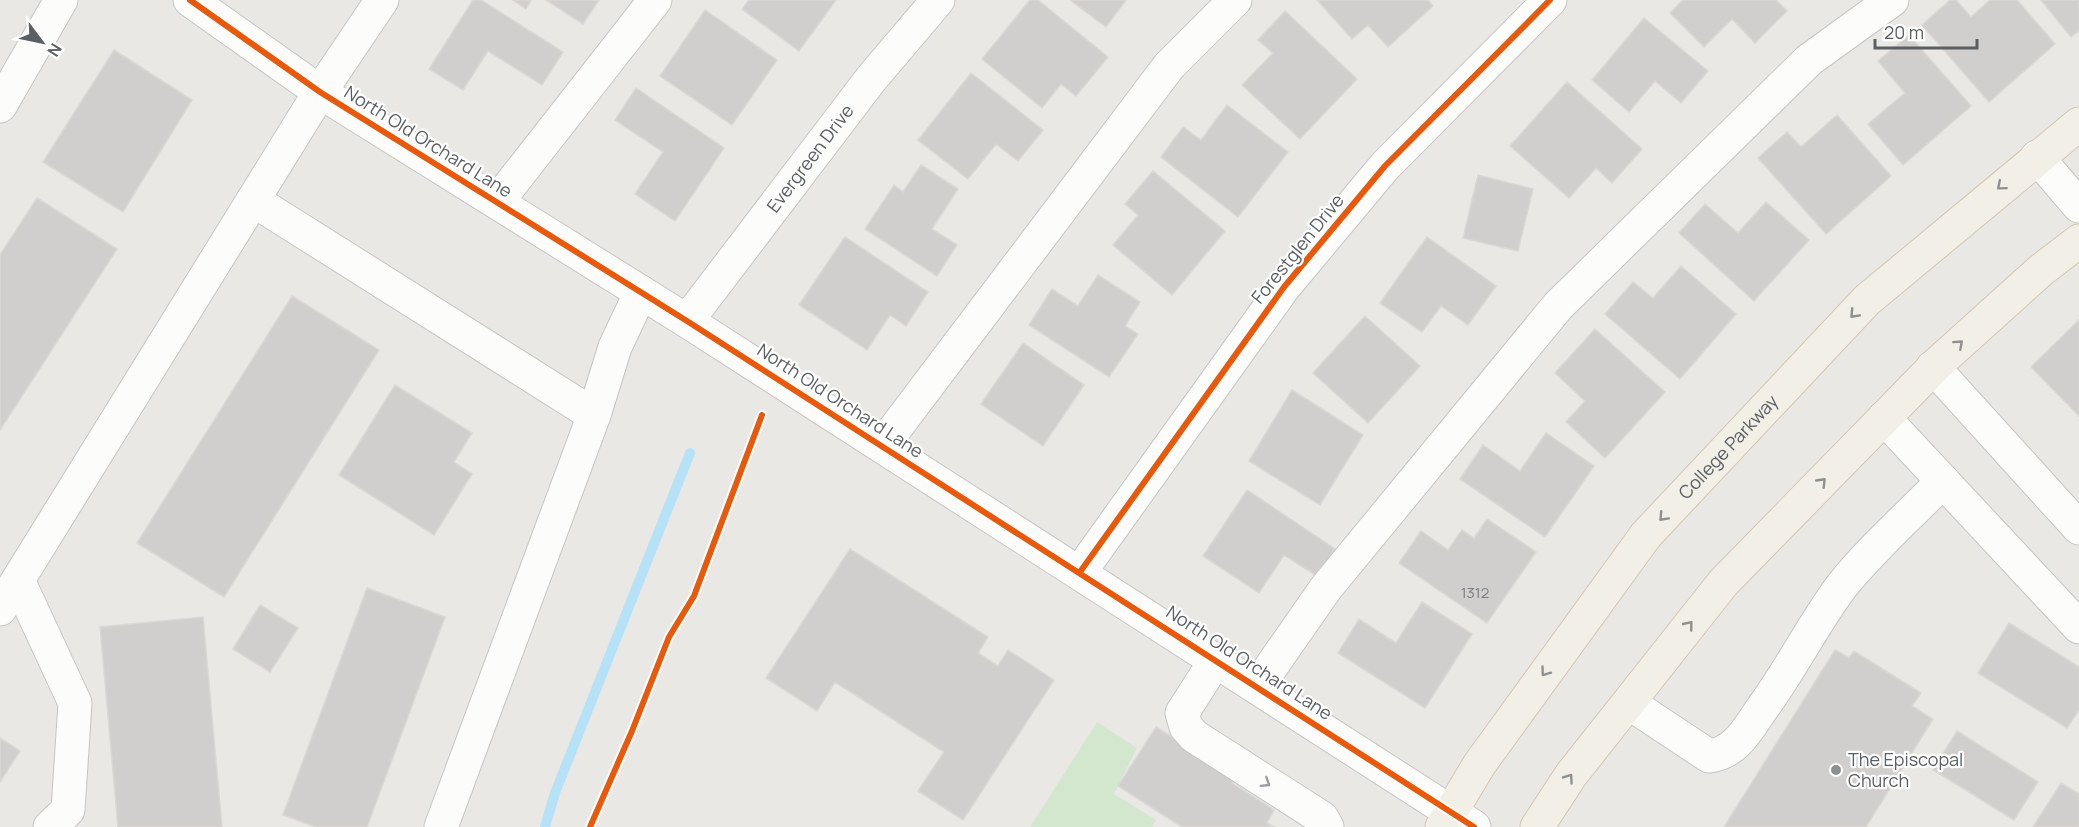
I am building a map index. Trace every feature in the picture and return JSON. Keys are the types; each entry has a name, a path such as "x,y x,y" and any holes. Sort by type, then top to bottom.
{"main road":[{"name":"College Parkway","path":"1455,822 1485,756 1646,535 1867,300 2037,156 2052,147 2079,124"},
{"path":"1537,827 1571,775 1723,583 1933,368 2040,271 2079,241"}],"street":[{"path":"0,106 61,0"},
{"name":"North Old Orchard Lane","path":"190,0 320,92 687,321 1080,572 1257,687 1455,822"},
{"path":"0,609 320,92 382,0"},
{"path":"497,202 655,0"},
{"name":"Evergreen Drive","path":"687,321 871,79 938,0"},
{"path":"882,446 1169,66 1235,0"},
{"name":"Forestglen Drive","path":"1080,572 1284,287 1385,166 1550,0"},
{"path":"1257,687 1326,588 1558,306 1809,60 1892,0"},
{"path":"2037,156 2079,206"},
{"path":"254,200 594,415"},
{"path":"441,827 594,415 615,347 641,292"},
{"path":"1933,368 2079,528"},
{"path":"1884,418 2079,627"},
{"path":"1629,703 1709,756 1723,755 1740,740 1775,692 1818,619 1844,584 1943,481"},
{"path":"18,580 75,703 68,810 50,827"},
{"path":"1216,660 1182,713 1186,727 1194,736 1217,752 1322,818 1327,827"}],"green space":[{"path":"1097,722 1137,748 1114,794 1156,820 1152,827 1030,827"}],"building":[{"path":"473,0 481,0 563,52 542,85 488,51 463,90 429,69"},
{"path":"513,0 531,0 526,9"},
{"path":"546,0 599,0 583,24"},
{"path":"749,0 836,0 799,51 742,9"},
{"path":"1030,0 1038,0 1108,57 1076,96 1061,84 1042,108 982,59"},
{"path":"1070,0 1126,0 1106,27"},
{"path":"1317,0 1428,0 1433,6 1388,47 1368,25 1352,39"},
{"path":"1683,0 1776,0 1787,11 1755,43 1732,19 1704,47 1670,13"},
{"path":"1950,0 1956,0 1971,17 1990,0 2017,0 2055,44 1989,102 1922,25"},
{"path":"2041,0 2079,0 2079,31 2071,37"},
{"path":"705,10 777,60 732,125 660,76"},
{"path":"1285,11 1357,79 1300,139 1242,85 1273,53 1258,40"},
{"path":"1644,18 1708,71 1681,103 1655,81 1629,112 1592,80"},
{"path":"1909,35 1971,106 1903,165 1868,124 1905,93 1878,61"},
{"path":"114,50 192,100 123,212 43,162"},
{"path":"971,73 1043,130 1018,161 996,144 968,179 918,140"},
{"path":"1567,82 1642,149 1612,183 1596,168 1569,198 1510,146"},
{"path":"636,88 724,148 675,221 635,194 663,152 615,120"},
{"path":"1227,105 1288,152 1238,217 1161,157 1183,127 1201,140"},
{"path":"1837,115 1891,176 1826,234 1758,158 1787,132 1801,147"},
{"path":"921,165 958,189 932,229 957,245 937,276 865,229 894,185 903,192"},
{"path":"1153,171 1225,231 1172,295 1113,245 1138,215 1125,204"},
{"path":"1478,175 1533,189 1518,251 1463,238"},
{"path":"37,198 117,249 0,430 0,255"},
{"path":"1766,202 1809,240 1754,301 1679,233 1705,204 1738,233"},
{"path":"845,237 928,292 906,326 890,315 867,350 799,305"},
{"path":"1427,237 1496,286 1468,325 1441,306 1422,332 1380,303"},
{"path":"1681,266 1736,314 1680,379 1605,314 1633,282 1653,298"},
{"path":"1098,275 1140,302 1125,326 1138,334 1109,377 1029,325 1052,289 1078,306"},
{"path":"292,296 379,350 224,597 137,543"},
{"path":"1365,316 1420,366 1368,423 1313,373"},
{"path":"2079,320 2079,416 2031,367"},
{"path":"1595,329 1665,392 1605,458 1566,422 1585,401 1555,373"},
{"path":"1023,343 1084,385 1043,446 981,404"},
{"path":"395,385 472,433 454,462 472,474 434,535 339,475"},
{"path":"1292,390 1363,435 1320,505 1249,461"},
{"path":"1546,433 1594,466 1545,537 1460,479 1483,445 1520,471"},
{"path":"1247,490 1335,549 1317,576 1284,555 1259,593 1203,556"},
{"path":"1487,519 1536,552 1487,623 1399,563 1421,531 1448,550 1462,530 1474,538"},
{"path":"850,549 988,637 978,653 998,666 1008,650 1054,680 963,820 918,791 944,752 835,682 817,711 766,678"},
{"path":"367,588 445,617 367,827 316,827 283,815"},
{"path":"1422,602 1472,634 1425,708 1338,653 1359,619 1396,643"},
{"path":"260,605 298,628 270,672 233,649"},
{"path":"203,617 222,827 118,827 100,627"},
{"path":"2009,623 2079,667 2079,710 2067,728 1978,673"},
{"path":"1835,650 1849,658 1854,651 1921,693 1912,706 1933,719 1866,827 1724,827"},
{"path":"1156,727 1237,778 1232,783 1274,810 1267,823 1274,827 1182,827 1118,786"},
{"path":"1957,731 2038,782 2014,820 1933,770"},
{"path":"0,738 20,751 0,782"},
{"path":"2061,783 2079,794 2079,827 2033,827"}],"waterway":[{"path":"545,827 555,793 690,453"}],"cycle path":[{"path":"190,0 320,92 687,321 1474,827"},
{"path":"1080,572 1284,287 1385,166 1550,0"},
{"path":"590,827 632,731 669,637 694,596 762,415"}],"place":[{"name":"The Episcopal Church","path":"1836,770"}]}
